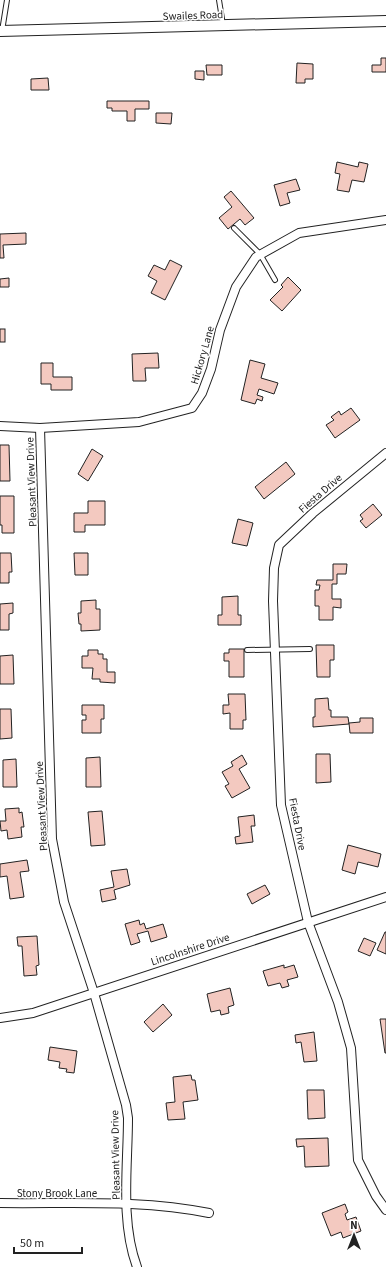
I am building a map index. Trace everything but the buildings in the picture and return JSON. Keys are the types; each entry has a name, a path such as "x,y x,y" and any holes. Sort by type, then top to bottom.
{"street":[{"name":"Swailes Road","path":"1,31 386,21"},
{"name":"Hickory Lane","path":"0,426 40,428 139,422 192,408 202,393 211,369 220,330 236,287 256,257 299,233 386,220"},
{"name":"Pleasant View Drive","path":"40,428 52,839 64,902 94,993 126,1105 128,1118 127,1204 129,1231 137,1267"},
{"name":"Fiesta Drive","path":"386,452 313,513 279,545 274,568 273,600 281,805 308,922 338,1002 351,1048 358,1160 376,1196 386,1210"},
{"name":"Lincolnshire Drive","path":"0,1018 33,1013 386,897"},
{"name":"Stony Brook Lane","path":"0,1203 176,1206 209,1213"}],"lane":[{"path":"1,31 7,0"},
{"path":"219,0 223,26"},
{"path":"234,228 260,254 275,280"},
{"path":"247,650 275,648 310,649"}]}
